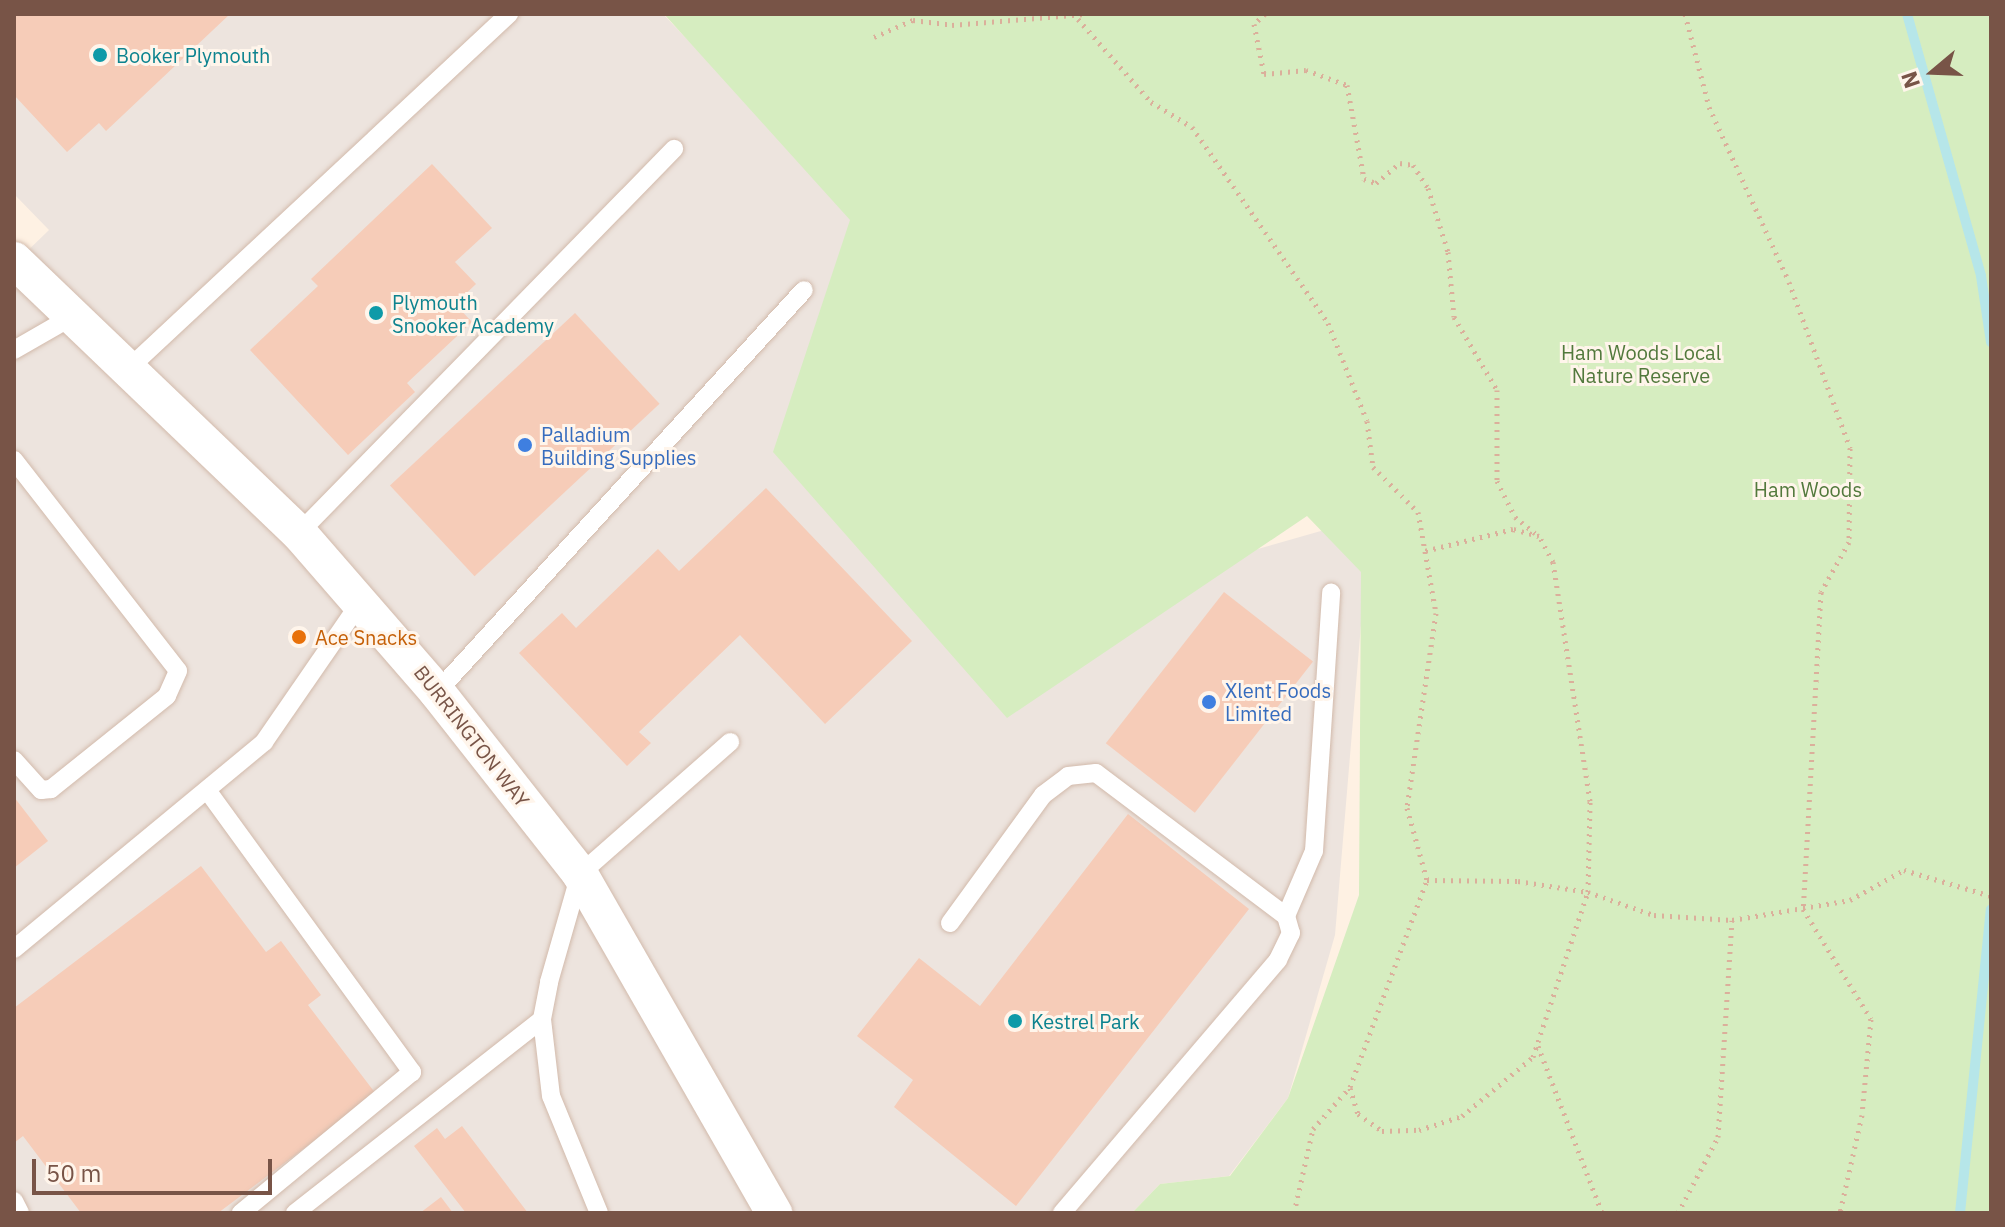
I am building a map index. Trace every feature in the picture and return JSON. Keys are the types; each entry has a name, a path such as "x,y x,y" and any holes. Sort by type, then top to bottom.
{"street":[{"name":"BURRINGTON WAY","path":"14,260 68,319 299,533 362,599 437,692 580,874 774,1213"}],"lane":[{"path":"126,371 509,14"},
{"path":"299,533 674,149"},
{"path":"437,692 804,290"},
{"path":"14,350 68,319"},
{"path":"14,460 178,671 167,696 51,789 41,790 14,760"},
{"path":"1286,916 1314,851 1331,593"},
{"path":"14,949 207,790 288,713 362,599"},
{"path":"599,1213 551,1096 542,1019 580,874 730,742"},
{"path":"950,923 1043,795 1068,776 1096,773 1286,916 1291,933 1278,960 1062,1213"},
{"path":"207,790 412,1072 241,1213"},
{"path":"295,1213 542,1019"},
{"path":"14,1201 20,1213"}],"path":[{"path":"874,37 913,20 1078,19 1085,14"},
{"path":"1265,14 1254,24 1264,74 1306,70 1347,85 1364,179 1376,183 1400,163 1413,165 1428,188 1448,252 1454,317 1497,390 1497,481 1515,517 1539,536 1553,562 1582,738 1588,892 1533,1057 1462,1116 1419,1130 1382,1131 1358,1114 1350,1087"},
{"path":"1685,14 1709,107 1789,282 1850,448 1849,542 1821,592 1803,909 1871,1019 1862,1115 1840,1213"},
{"path":"1078,19 1151,102 1192,127 1328,323 1367,421 1373,467 1418,512 1436,613 1407,808 1427,880 1350,1087 1313,1129 1294,1213"},
{"path":"1425,551 1513,529 1539,536"},
{"path":"1427,880 1518,881 1588,892 1654,915 1732,920 1850,900 1904,870 1979,888 1991,896"},
{"path":"1678,1213 1718,1137 1732,920"},
{"path":"1537,1045 1602,1213"}],"shaded area":[{"path":"14,14 663,14 868,229 1226,558 1370,517 1335,935 1288,1098 1229,1176 1160,1184 1132,1213 14,1213 14,264 49,230 14,194"}],"green space":[{"name":"Ham Woods Local Nature Reserve","path":"664,14 1991,14 1991,1213 1132,1213 1160,1184 1230,1176 1288,1098 1359,895 1361,572 1307,516 1007,718 773,452 850,220"}],"building":[{"name":"Booker Plymouth","path":"14,14 230,14 106,131 99,123 67,152 14,95"},
{"name":"Plymouth Snooker Academy","path":"432,164 492,228 455,262 476,284 455,304 472,322 407,383 415,392 348,455 250,350 318,286 311,279"},
{"name":"Palladium Building Supplies","path":"575,313 660,404 475,576 390,486"},
{"path":"766,488 912,641 825,724 740,635 639,732 651,743 627,766 519,653 562,613 576,628 658,549 679,571"},
{"name":"Xlent Foods Limited","path":"1224,592 1313,662 1195,813 1106,743"},
{"name":"Ace Snacks","path":"306,629 309,639 291,644 288,635"},
{"path":"14,797 48,841 14,868"},
{"name":"Kestrel Park","path":"1128,814 1249,909 1016,1206 894,1107 913,1080 857,1036 919,958 980,1006"},
{"path":"201,866 266,952 281,941 321,995 308,1005 376,1094 218,1213 81,1213 23,1136 14,1143 14,1008"},
{"path":"462,1126 528,1213 466,1213 414,1146 437,1128 445,1139"},
{"path":"441,1197 453,1213 420,1213"}],"waterway":[{"path":"1907,14 1981,276 1991,342"},
{"path":"1960,1213 1991,910"}],"place":[{"name":"Booker Plymouth","path":"100,55"},
{"name":"Plymouth Snooker Academy","path":"376,313"},
{"name":"Palladium Building Supplies","path":"525,445"},
{"name":"Ace Snacks","path":"299,637"},
{"name":"Xlent Foods Limited","path":"1209,702"},
{"name":"Kestrel Park","path":"1015,1021"}],"park label":[{"name":"Ham Woods","path":"1808,489"}]}
